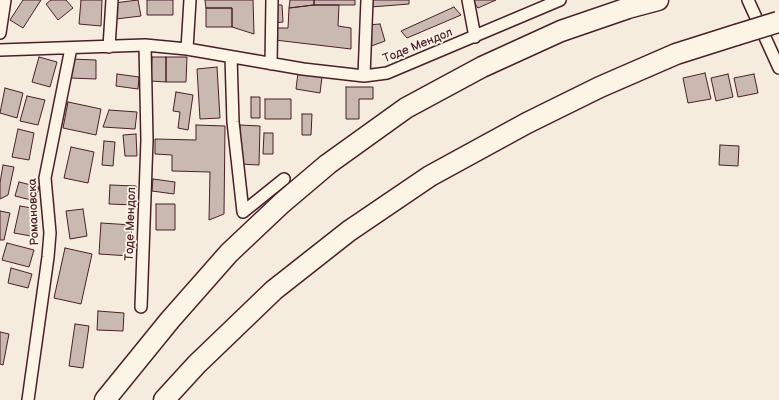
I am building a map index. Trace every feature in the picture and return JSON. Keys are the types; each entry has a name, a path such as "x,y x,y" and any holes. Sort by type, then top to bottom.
{"highway":[{"path":"105,400 170,320 229,253 293,193 328,164 376,129 406,108 482,67 561,31 628,8 658,0"},
{"path":"164,400 197,364 274,290 349,230 430,176 527,123 600,87 676,54 778,22"}],"street":[{"path":"0,33 5,0"},
{"path":"109,46 112,0"},
{"path":"187,49 190,0"},
{"path":"271,64 272,0"},
{"path":"364,76 367,0"},
{"path":"468,0 475,37"},
{"name":"Тоде Мендол","path":"0,50 145,45 187,49 271,64 364,76 387,73 475,37 559,0"},
{"path":"748,0 779,68"},
{"name":"Тоде Мендол","path":"141,307 147,140 145,45"},
{"name":"Романовска","path":"28,400 50,233 45,178 71,48"},
{"path":"230,57 233,122 243,212 284,179"}],"building":[{"path":"23,0 41,0 23,28 10,20"},
{"path":"51,0 66,0 73,8 58,20 46,4"},
{"path":"81,0 102,0 101,26 79,24"},
{"path":"138,0 141,16 116,19 114,3"},
{"path":"147,0 173,0 173,15 147,15"},
{"path":"205,0 253,0 254,34 232,27 232,8 206,8"},
{"path":"290,0 314,0 314,5 289,8"},
{"path":"314,0 355,0 355,5 314,5"},
{"path":"370,0 409,0 409,4 371,7"},
{"path":"496,0 478,8 473,1"},
{"path":"273,5 282,5 283,22 274,23"},
{"path":"314,5 339,5 338,26 351,28 351,49 275,40 276,28 288,28 289,8"},
{"path":"454,7 461,15 407,38 401,31"},
{"path":"206,8 232,8 232,27 206,27"},
{"path":"380,24 385,41 366,48 367,25"},
{"path":"39,57 57,62 50,87 32,82"},
{"path":"152,57 166,57 166,82 151,81"},
{"path":"166,57 187,57 186,82 166,82"},
{"path":"71,59 96,60 96,79 70,78"},
{"path":"217,67 220,118 200,119 197,69"},
{"path":"298,73 322,77 320,93 296,89"},
{"path":"705,73 711,99 688,103 683,78"},
{"path":"117,74 139,77 138,89 116,86"},
{"path":"728,74 733,97 716,101 711,78"},
{"path":"754,74 758,93 738,97 734,78"},
{"path":"346,87 373,87 373,99 359,99 359,119 346,119"},
{"path":"5,88 23,93 17,118 0,113"},
{"path":"176,92 193,95 188,130 178,128 180,112 173,111"},
{"path":"27,96 45,100 38,125 20,121"},
{"path":"251,97 260,97 260,118 251,118"},
{"path":"265,99 291,99 291,119 265,119"},
{"path":"68,102 101,109 96,135 63,128"},
{"path":"109,110 137,112 135,129 103,127"},
{"path":"302,114 312,114 311,135 302,135"},
{"path":"196,125 225,126 224,214 209,220 210,172 172,171 172,155 155,154 155,139 196,140"},
{"path":"240,125 260,126 259,165 239,164"},
{"path":"18,129 34,133 29,160 12,157"},
{"path":"264,133 273,133 273,154 263,154"},
{"path":"136,134 137,156 125,156 123,135"},
{"path":"104,141 115,142 113,166 102,165"},
{"path":"720,145 739,146 738,166 719,165"},
{"path":"71,147 94,152 88,183 64,178"},
{"path":"3,165 14,167 8,195 0,199 0,183"},
{"path":"153,179 175,182 174,194 152,191"},
{"path":"19,182 39,187 35,201 15,196"},
{"path":"110,185 136,186 135,205 109,204"},
{"path":"156,204 175,204 175,230 156,230"},
{"path":"20,206 37,209 31,236 14,233"},
{"path":"83,209 87,236 70,239 66,211"},
{"path":"0,211 10,213 4,240 0,240"},
{"path":"101,223 132,225 130,256 99,254"},
{"path":"7,243 34,250 29,267 2,260"},
{"path":"65,248 92,254 81,304 54,298"},
{"path":"11,268 32,274 28,288 8,283"},
{"path":"98,311 124,313 123,331 97,330"},
{"path":"75,324 89,326 83,368 69,366"},
{"path":"0,332 9,334 3,365 0,364"}]}
